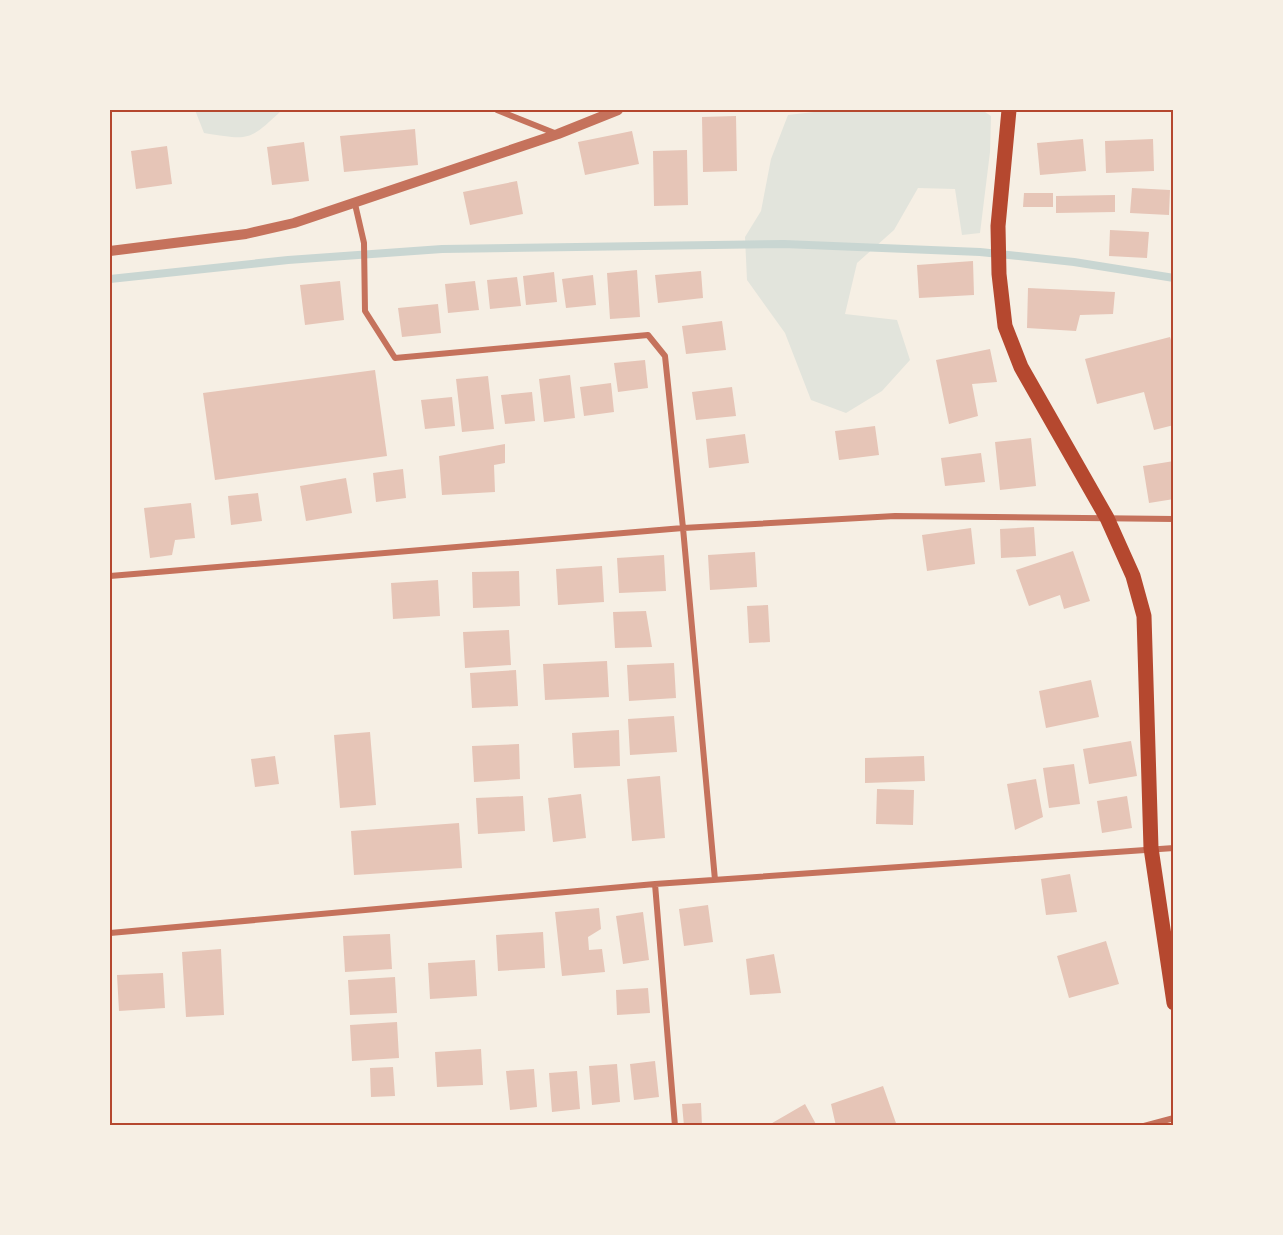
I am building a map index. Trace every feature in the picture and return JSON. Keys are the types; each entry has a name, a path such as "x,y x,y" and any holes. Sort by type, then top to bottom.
{"main road":[{"path":"1008,110 998,226 999,274 1005,326 1021,368 1107,518 1133,576 1144,616 1151,848 1173,1003"}],"street":[{"path":"497,110 558,134"},
{"path":"110,251 246,234 294,223 558,134 618,110"},
{"path":"354,204 364,243 364,311 396,358 648,335 665,356 715,880"},
{"path":"110,576 683,528 895,516 1173,519"},
{"path":"110,933 655,884 1173,848"},
{"path":"655,884 675,1125"},
{"path":"1144,1125 1173,1118"}],"shaded area":[{"path":"195,110 282,110 255,133 248,136 231,137 204,133"},
{"path":"831,110 982,110 991,116 990,152 980,233 962,235 955,189 918,188 894,230 857,263 845,314 897,320 910,360 882,391 846,413 811,400 785,333 747,280 745,237 761,211 771,159 788,115"}],"building":[{"path":"736,116 737,171 703,172 702,117"},
{"path":"415,129 418,165 344,172 340,136"},
{"path":"632,131 639,164 585,175 578,142"},
{"path":"1083,139 1086,171 1040,175 1037,143"},
{"path":"1153,139 1154,171 1106,173 1105,141"},
{"path":"304,142 309,181 272,185 267,147"},
{"path":"167,146 172,184 136,189 131,151"},
{"path":"687,150 688,205 654,206 653,151"},
{"path":"517,181 523,214 470,225 463,192"},
{"path":"1132,188 1170,190 1169,215 1130,213"},
{"path":"1024,193 1053,193 1053,207 1023,207"},
{"path":"1115,195 1115,212 1056,213 1056,196"},
{"path":"1110,230 1149,232 1147,258 1109,256"},
{"path":"973,261 974,295 919,298 917,265"},
{"path":"637,270 640,317 610,319 607,273"},
{"path":"701,271 703,298 658,303 655,275"},
{"path":"554,272 557,302 526,305 523,276"},
{"path":"593,275 596,305 566,308 562,279"},
{"path":"517,277 521,306 490,309 487,280"},
{"path":"340,281 344,320 305,325 300,285"},
{"path":"475,281 479,310 448,313 445,284"},
{"path":"1028,288 1115,292 1113,314 1080,315 1076,331 1027,328"},
{"path":"438,304 441,333 402,337 398,308"},
{"path":"722,321 726,350 686,354 682,326"},
{"path":"1170,337 1174,349 1174,425 1154,430 1144,392 1097,404 1085,359"},
{"path":"990,349 997,382 972,384 978,416 949,424 936,360"},
{"path":"645,360 648,388 618,392 614,363"},
{"path":"375,370 387,456 215,480 203,393"},
{"path":"570,375 575,418 544,422 539,379"},
{"path":"488,376 494,429 462,432 456,379"},
{"path":"611,383 614,412 584,416 580,387"},
{"path":"732,387 736,416 696,420 692,392"},
{"path":"532,392 535,421 505,424 501,395"},
{"path":"452,397 455,426 425,429 421,400"},
{"path":"875,426 879,455 839,460 835,431"},
{"path":"745,434 749,463 709,468 706,439"},
{"path":"1031,438 1036,486 1000,490 995,442"},
{"path":"505,444 505,463 494,465 495,492 442,495 439,456"},
{"path":"981,453 985,482 945,486 941,458"},
{"path":"1174,461 1174,499 1149,503 1143,466"},
{"path":"403,469 406,498 376,502 373,473"},
{"path":"346,478 352,513 306,521 300,486"},
{"path":"258,493 262,521 231,525 228,496"},
{"path":"191,503 195,538 175,540 172,555 150,558 144,508"},
{"path":"1034,527 1036,556 1001,558 1000,529"},
{"path":"971,528 975,564 927,571 922,535"},
{"path":"1073,551 1090,601 1064,609 1060,595 1029,606 1016,570"},
{"path":"755,552 757,587 710,590 708,555"},
{"path":"664,555 666,591 619,593 617,558"},
{"path":"602,566 604,602 558,605 556,569"},
{"path":"519,571 520,606 473,608 472,572"},
{"path":"438,580 440,616 393,619 391,583"},
{"path":"768,605 770,642 749,643 747,606"},
{"path":"646,611 652,647 615,648 613,612"},
{"path":"509,630 511,665 465,668 463,632"},
{"path":"607,661 609,697 545,700 543,664"},
{"path":"674,663 676,698 629,701 627,665"},
{"path":"516,670 518,706 472,708 470,673"},
{"path":"1091,680 1099,717 1046,728 1039,691"},
{"path":"674,716 677,752 630,755 628,719"},
{"path":"619,730 620,766 574,768 572,733"},
{"path":"370,732 376,805 340,808 334,735"},
{"path":"1131,741 1137,776 1089,784 1083,749"},
{"path":"519,744 520,779 474,782 472,746"},
{"path":"275,756 279,784 255,787 251,759"},
{"path":"924,756 925,781 865,783 865,758"},
{"path":"1074,764 1080,804 1049,808 1043,768"},
{"path":"660,776 665,838 632,841 627,779"},
{"path":"1036,779 1043,817 1015,830 1007,784"},
{"path":"877,789 914,790 913,825 876,824"},
{"path":"581,794 586,838 553,842 548,798"},
{"path":"523,796 525,831 478,834 476,798"},
{"path":"1127,796 1132,828 1102,833 1097,801"},
{"path":"459,823 462,868 354,875 351,831"},
{"path":"1070,874 1077,912 1046,915 1041,879"},
{"path":"708,905 713,942 684,946 679,909"},
{"path":"599,908 601,929 588,937 589,950 602,949 605,972 562,976 555,912"},
{"path":"643,912 649,960 623,964 616,916"},
{"path":"543,932 545,968 498,971 496,935"},
{"path":"390,934 392,969 345,972 343,936"},
{"path":"1106,941 1119,984 1069,998 1057,956"},
{"path":"221,949 224,1015 186,1017 182,952"},
{"path":"774,954 781,993 750,995 746,959"},
{"path":"475,960 477,996 430,999 428,963"},
{"path":"163,973 165,1008 119,1011 117,975"},
{"path":"395,977 397,1013 350,1015 348,980"},
{"path":"648,988 650,1013 617,1015 616,990"},
{"path":"397,1022 399,1058 352,1061 350,1025"},
{"path":"481,1049 483,1085 437,1087 435,1052"},
{"path":"655,1061 659,1097 634,1100 630,1064"},
{"path":"617,1064 620,1102 592,1105 589,1066"},
{"path":"393,1067 395,1096 371,1097 370,1068"},
{"path":"534,1069 537,1107 510,1110 506,1071"},
{"path":"577,1071 580,1109 552,1112 549,1073"},
{"path":"883,1086 897,1126 836,1126 831,1104"},
{"path":"701,1103 702,1126 684,1126 682,1104"},
{"path":"805,1104 817,1126 767,1126"}],"waterway":[{"path":"110,279 288,260 442,249 784,244 980,252 1074,262 1174,278"}]}
